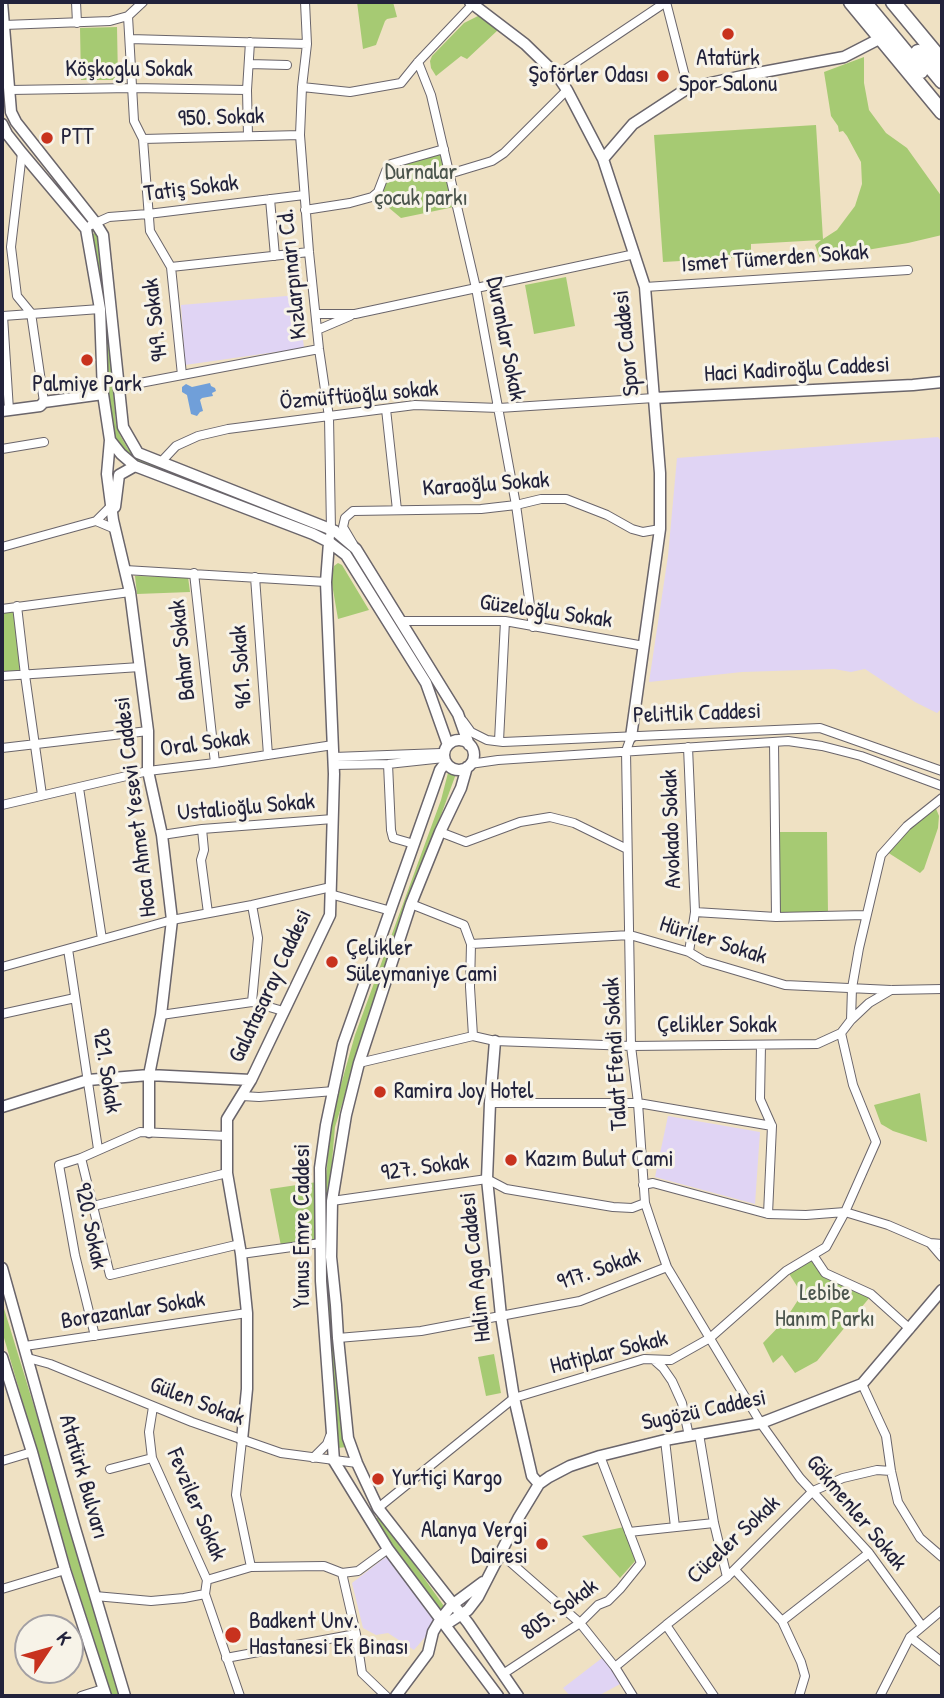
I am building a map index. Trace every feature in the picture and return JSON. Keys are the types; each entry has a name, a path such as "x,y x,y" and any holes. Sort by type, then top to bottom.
{"highway":[{"path":"851,2 942,112"},
{"path":"864,2 942,96"},
{"path":"876,2 942,81"},
{"path":"893,2 942,61"}],"street":[{"path":"2,2 10,89 6,113 16,122 91,226"},
{"path":"76,2 77,23"},
{"path":"4,25 110,21 128,16 143,2"},
{"name":"Kızlarpınarı Cd.","path":"305,2 307,44 300,135 317,330 329,417 330,542"},
{"path":"557,75 666,2 688,88"},
{"path":"302,87 350,92 401,83 418,62 476,4"},
{"name":"Spor Caddesi","path":"476,4 525,44 557,75 567,90 603,159 645,288 660,473 660,529 631,737"},
{"path":"128,16 132,88"},
{"path":"603,159 633,124 688,88 844,57 881,38"},
{"path":"130,39 307,44"},
{"path":"248,136 250,42"},
{"name":"Duranlar Sokak","path":"418,62 429,88 476,288 516,505 533,627"},
{"path":"249,64 287,65"},
{"name":"949. Sokak","path":"132,88 134,121 143,139 150,231 171,267 182,375"},
{"name":"Köşkoglu Sokak","path":"10,89 247,90"},
{"path":"449,174 492,161 504,153 567,90"},
{"path":"2,124 22,153 91,226 103,235 123,427 138,453 331,530 356,549 458,714 473,752 469,766 453,769 446,755 426,683 346,555 330,542 313,534 135,466 110,440"},
{"name":"950. Sokak","path":"143,139 300,135"},
{"path":"305,210 372,197 378,192 391,164 444,149"},
{"path":"22,153 7,247 17,296 32,313 44,402"},
{"name":"Tatiş Sokak","path":"91,226 109,217 304,195"},
{"path":"270,199 275,256"},
{"name":"Hoca Ahmet Yesevi Caddesi","path":"91,226 100,309 103,394 110,440 107,474 114,524 130,592 148,731 148,771 162,835 172,920 149,1075 149,1132"},
{"path":"171,267 309,252"},
{"path":"317,330 355,314 635,254"},
{"name":"Ismet Tümerden Sokak","path":"645,288 908,270"},
{"path":"100,309 3,316 5,411 44,402 103,394"},
{"path":"316,314 355,314"},
{"path":"119,387 320,349"},
{"name":"Haci Kadiroğlu Caddesi","path":"654,398 942,382"},
{"name":"Özmüftüoğlu sokak","path":"161,462 176,446 198,436 228,429 415,405 499,408 654,398"},
{"path":"386,409 397,510"},
{"path":"2,449 44,442"},
{"name":"Hoca Ahmet Yesevi Caddesi","path":"114,524 120,475 135,466"},
{"name":"Karaoğlu Sokak","path":"356,549 343,527 345,518 353,511 481,509 541,499 566,499 607,515 632,529 660,529"},
{"path":"96,521 111,506"},
{"path":"2,547 96,521 114,524"},
{"name":"Galatasaray Caddesi","path":"242,1440 247,1389 247,1313 240,1249 227,1174 227,1119 251,1080 330,915 334,761 326,582 330,542"},
{"path":"125,570 326,582"},
{"name":"Bahar Sokak","path":"194,573 215,763"},
{"name":"961. Sokak","path":"255,577 268,755"},
{"path":"2,608 130,592"},
{"path":"17,606 42,795"},
{"name":"Güzeloğlu Sokak","path":"400,621 505,621 643,646"},
{"path":"499,741 505,621"},
{"path":"2,676 140,667"},
{"name":"Pelitlik Caddesi","path":"458,714 471,732 487,740 499,741 820,728 942,771"},
{"path":"2,748 148,731"},
{"name":"Talat Efendi Sokak","path":"631,737 626,751 631,1046 645,1203 667,1267 761,1423"},
{"path":"446,755 452,742 461,741 469,745"},
{"name":"Pelitlik Caddesi","path":"469,766 498,760 788,741 861,756 942,786"},
{"path":"774,742 776,917"},
{"name":"Oral Sokak","path":"2,805 148,771 333,745"},
{"name":"Avokado Sokak","path":"688,747 695,912 689,952"},
{"path":"334,761 446,755"},
{"path":"334,761 388,764 446,755"},
{"name":"Yunus Emre Caddesi","path":"446,755 343,1044 320,1168 321,1281 334,1461 388,1549 498,1696"},
{"path":"388,764 393,838 414,844"},
{"name":"Yunus Emre Caddesi","path":"469,766 411,904 359,1063 346,1115 332,1201 331,1257 348,1438 357,1463 378,1508 463,1618 518,1696"},
{"path":"79,789 102,939"},
{"path":"851,1020 852,989 881,855 907,826 942,797"},
{"path":"440,832 466,842 520,822 550,817 574,823 626,849"},
{"name":"Ustalioğlu Sokak","path":"162,835 333,819"},
{"path":"202,830 204,850 201,860 208,913"},
{"path":"2,967 172,920 330,891 391,911"},
{"path":"411,904 464,925 471,944 473,1036"},
{"path":"252,905 258,938 252,1002"},
{"path":"695,912 776,917 866,915"},
{"name":"Hüriler Sokak","path":"471,944 630,935 785,985 891,990 942,989"},
{"name":"921. Sokak","path":"68,949 98,1149"},
{"path":"841,1033 869,1003 891,990"},
{"path":"2,1014 75,998"},
{"path":"160,1015 252,1002 283,1011"},
{"name":"Çelikler Sokak","path":"359,1063 473,1036 495,1041 631,1046 761,1045 817,1044 841,1033"},
{"name":"Hatiplar Sokak","path":"514,1398 644,1359 671,1360 710,1338 786,1271 826,1247 845,1212 876,1142 853,1085 841,1033"},
{"name":"Halim Aga Caddesi","path":"495,1041 487,1179 501,1316 514,1398 532,1476 539,1484"},
{"path":"761,1045 760,1099 772,1126 768,1214"},
{"path":"2,1107 88,1080 149,1075 251,1080"},
{"path":"242,1096 334,1091"},
{"path":"490,1103 638,1103 772,1126"},
{"name":"920. Sokak","path":"95,1336 75,1255 59,1165 140,1132 227,1136"},
{"path":"81,1158 110,1275 240,1249 321,1243"},
{"path":"93,1206 227,1174"},
{"name":"927. Sokak","path":"332,1201 487,1179 506,1189 613,1207 632,1208 645,1203"},
{"path":"643,1185 653,1183 768,1214 845,1212 930,1243 942,1244"},
{"path":"930,1243 942,1257"},
{"path":"813,1255 825,1273 871,1294 910,1329"},
{"name":"917. Sokak","path":"338,1338 421,1331 580,1301 667,1267"},
{"name":"Atatürk Bulvarı","path":"2,1268 125,1696"},
{"name":"Sugözü Caddesi","path":"446,1626 463,1618 478,1597 519,1517 539,1484 549,1476 600,1456 665,1440 761,1423 862,1384 942,1290"},
{"name":"Borazanlar Sokak","path":"26,1352 48,1343 247,1313"},
{"path":"48,1343 43,1350 44,1358 50,1364"},
{"name":"Gülen Sokak","path":"26,1352 153,1407 242,1440 281,1453 357,1463"},
{"name":"Atatürk Bulvarı","path":"2,1357 6,1388 32,1452 65,1570 104,1692"},
{"path":"654,1360 672,1381 694,1435 727,1577"},
{"path":"862,1384 886,1436 898,1502 920,1538 942,1557"},
{"path":"378,1508 514,1398"},
{"name":"Fevziler Sokak","path":"153,1407 149,1432 152,1458 207,1580 205,1594 240,1696"},
{"name":"Gökmenler Sokak","path":"761,1423 800,1478 869,1553 922,1626"},
{"path":"313,1458 327,1444 332,1434"},
{"path":"242,1440 236,1495 251,1567"},
{"path":"665,1440 675,1527"},
{"path":"2,1461 32,1452"},
{"name":"805. Sokak","path":"503,1674 580,1623 598,1605 608,1601 640,1563 600,1456"},
{"path":"110,1469 152,1458"},
{"name":"Cüceler Sokak","path":"615,1667 735,1570 813,1491 844,1478 877,1470 891,1471"},
{"path":"629,1532 714,1523"},
{"path":"207,1580 251,1567 324,1566 342,1573 358,1571 388,1549"},
{"path":"500,1553 580,1623 615,1667 633,1696"},
{"path":"782,1620 869,1553"},
{"path":"2,1589 65,1570"},
{"path":"735,1570 782,1620 805,1676 799,1696"},
{"path":"342,1573 362,1673 386,1696"},
{"path":"396,1696 428,1653 433,1632 446,1626 452,1605 488,1578"},
{"path":"95,1597 151,1601 205,1594"},
{"path":"880,1696 910,1637 942,1610"},
{"path":"666,1625 714,1696"},
{"path":"226,1658 356,1634"},
{"path":"910,1637 942,1662"},
{"path":"80,1696 104,1692"}],"shaded area":[{"path":"298,295 304,348 185,365 181,305"},
{"path":"938,437 942,442 942,708 937,713 865,669 851,672 834,669 742,672 649,682 668,556 677,458"},
{"path":"668,1116 760,1132 755,1204 655,1177"},
{"path":"387,1556 437,1623 414,1650 388,1633 376,1635 363,1628 352,1583"},
{"path":"602,1658 608,1662 622,1683 598,1696 570,1696 563,1688"}],"green space":[{"path":"357,2 393,2 397,17 385,21 376,45 363,49"},
{"path":"480,15 498,30 467,59 461,56 436,76 431,68 432,56 464,23"},
{"path":"117,27 118,80 81,80 80,28"},
{"path":"864,57 864,83 869,110 886,133 907,148 942,197 942,235 820,258 815,245 821,240 751,244 751,257 663,262 654,135 816,125 823,239 837,230 855,206 862,184 861,162 847,136 843,131 839,132 831,116 824,72"},
{"name":"Durnalar çocuk parkı","path":"442,152 454,207 401,218 382,202 380,193 392,166"},
{"path":"95,233 101,246 116,424 128,449 136,455 321,531 319,534 137,463 125,454 115,440 112,429 96,250 91,235"},
{"path":"566,277 575,326 534,334 525,285"},
{"path":"338,563 342,565 369,610 338,619 331,578 334,566"},
{"path":"135,576 188,577 190,592 137,594"},
{"path":"15,608 22,673 2,675 2,611"},
{"path":"449,769 457,771 374,1000 335,1127 328,1208 347,1447 337,1448 325,1274 326,1178 331,1120 355,1035 441,800"},
{"path":"935,806 939,816 938,828 924,869 920,873 887,852 908,827"},
{"path":"778,832 827,832 828,914 779,915"},
{"path":"920,1093 927,1142 893,1131 881,1124 874,1105"},
{"path":"317,1182 318,1241 281,1246 270,1189"},
{"name":"Lebibe Hanım Parkı","path":"811,1259 823,1276 870,1297 817,1361 795,1373 782,1355 773,1363 763,1343 785,1320 802,1294 788,1272"},
{"path":"2,1302 123,1696 112,1696 71,1568 2,1331"},
{"path":"494,1354 501,1393 486,1396 478,1357"},
{"path":"380,1516 451,1616 444,1621 374,1520"},
{"path":"624,1527 636,1560 620,1578 582,1536"}],"water":[{"path":"210,383 216,391 212,393 213,396 202,398 200,400 203,411 197,416 191,414 187,395 182,392 182,387 186,384 192,387"}],"place":[{"name":"Atatürk Spor Salonu","path":"728,34"},
{"name":"Şoförler Odası","path":"663,76"},
{"name":"PTT","path":"47,138"},
{"name":"Palmiye Park","path":"87,360"},
{"name":"Çelikler Süleymaniye Cami","path":"332,962"},
{"name":"Ramira Joy Hotel","path":"380,1092"},
{"name":"Kazım Bulut Cami","path":"511,1160"},
{"name":"Yurtiçi Kargo","path":"378,1479"},
{"name":"Alanya Vergi Dairesi","path":"542,1544"},
{"name":"Badkent Unv. Hastanesi Ek Binası","path":"233,1635"}]}
